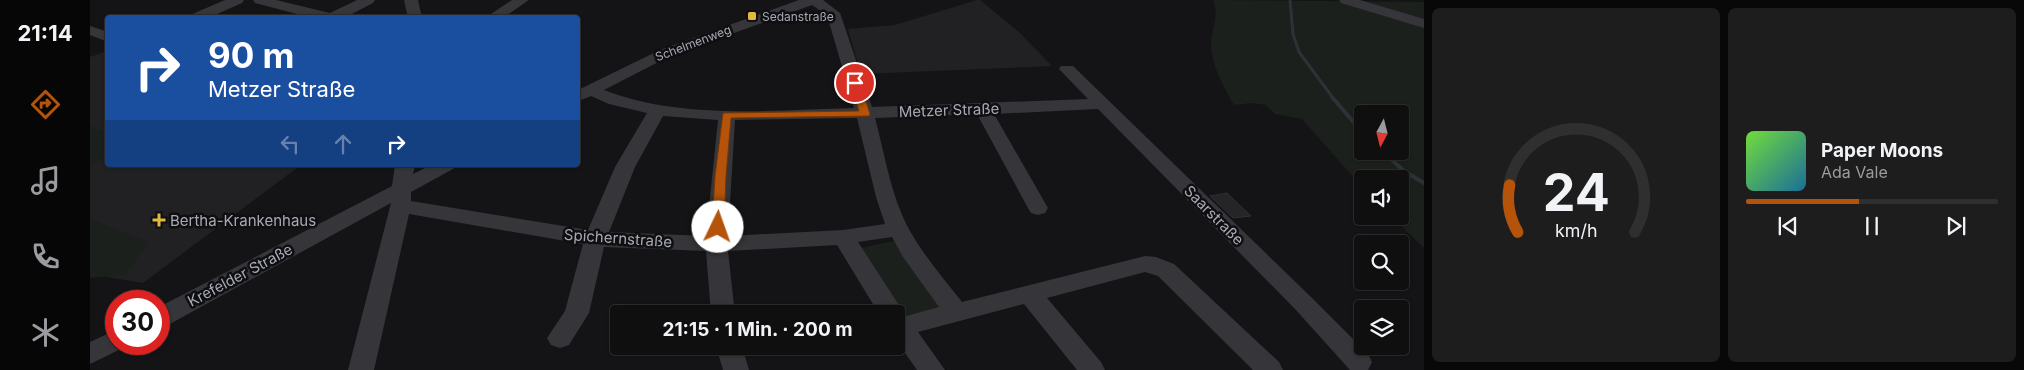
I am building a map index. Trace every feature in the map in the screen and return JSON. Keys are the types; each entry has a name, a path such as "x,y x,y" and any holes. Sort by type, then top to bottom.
{"street":[{"path":"202,15 237,0"},
{"path":"260,0 319,15"},
{"path":"337,15 368,0"},
{"path":"411,0 414,15"},
{"path":"497,15 522,0"},
{"path":"813,0 832,14 865,114 886,197 898,228 911,251 956,312"},
{"name":"Schelmenweg","path":"584,93 665,53 784,4 813,0"},
{"path":"1346,0 1424,24"},
{"path":"90,30 105,37"},
{"name":"Saarstraße","path":"1067,69 1303,303 1359,362"},
{"name":"Metzer Straße","path":"584,93 658,109 727,115 865,114 1102,104"},
{"path":"560,338 577,313 595,238 625,167 658,109"},
{"path":"983,109 1038,208"},
{"path":"722,305 717,244 720,176 727,115"},
{"path":"360,370 401,197 405,167"},
{"path":"401,197 443,167"},
{"name":"Spichernstraße","path":"401,197 595,238 717,244 784,242 898,228"},
{"name":"Krefelder Straße","path":"170,312 401,197"},
{"path":"843,236 886,305"},
{"path":"905,320 956,312 1145,264 1156,265 1166,270 1270,370"},
{"path":"1029,293 1092,370"},
{"path":"905,333 932,370"},
{"path":"90,354 105,346"},
{"path":"732,355 736,370"}],"shaded area":[{"path":"980,0 1019,32 1052,66 861,74 848,29 895,25"},
{"path":"1213,0 1424,2 1424,248 1400,225 1409,225 1409,170 1354,170 1354,178 1302,119 1275,114 1266,105 1251,103 1234,105 1219,77 1212,54 1211,40 1216,10"},
{"name":"Bertha-Krankenhaus","path":"105,52 105,167 298,167 143,283 90,274 90,57"},
{"path":"90,126 105,132 105,157 90,165"},
{"path":"90,219 149,242 125,275 90,278"},
{"path":"898,240 947,309 906,318 905,305 898,305 861,248"}],"building":[{"path":"1227,193 1251,216 1233,218 1210,196"}],"waterway":[{"path":"1290,0 1293,34 1299,52 1333,98"},
{"path":"1332,97 1354,123"},
{"path":"1392,160 1404,171 1424,183"}],"place":[{"name":"Sedanstraße","path":"752,16"},
{"name":"Bertha-Krankenhaus","path":"159,220"}],"route":[{"path":"718,227 720,176 727,115 865,114 855,83"}]}
